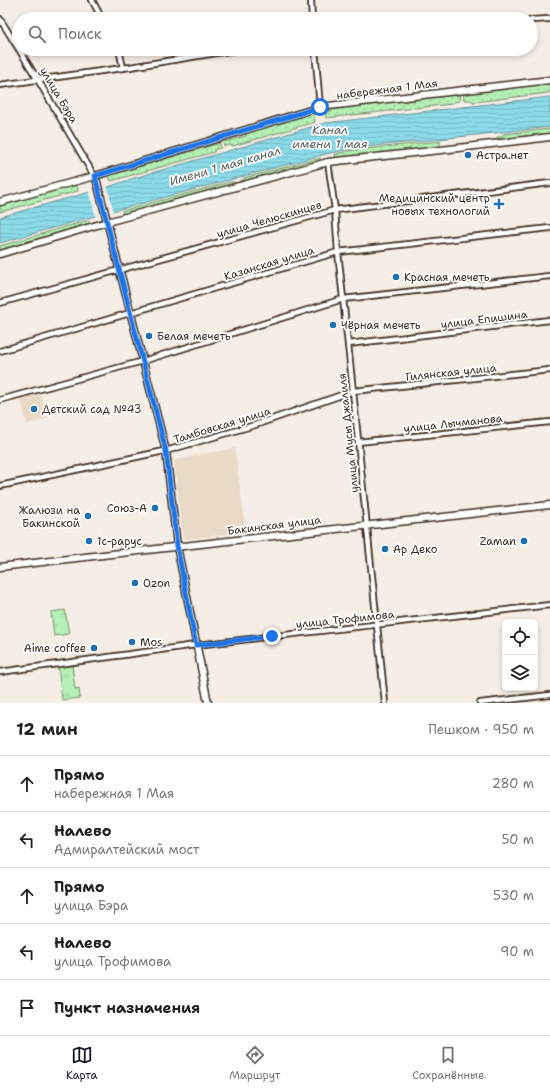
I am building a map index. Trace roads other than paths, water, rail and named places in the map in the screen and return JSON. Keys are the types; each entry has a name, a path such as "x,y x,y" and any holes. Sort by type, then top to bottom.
{"main road":[{"name":"набережная 1 Мая","path":"0,202 96,179 320,107 550,80"},
{"path":"0,254 107,220 328,162 550,137"},
{"path":"96,179 166,451 177,546 208,703"},
{"name":"Бакинская улица","path":"0,567 366,524 550,505"}],"street":[{"path":"92,0 98,12"},
{"path":"311,0 312,12"},
{"name":"улица Бэра","path":"0,19 12,38"},
{"path":"538,20 550,19"},
{"name":"улица Бэра","path":"23,56 96,179"},
{"path":"120,56 123,68"},
{"path":"0,85 198,56"},
{"path":"316,56 320,107"},
{"name":"улица Мусы Джалиля","path":"328,162 335,210 338,252 366,524 378,624 385,703"},
{"name":"улица Челюскинцев","path":"0,304 335,210 550,183"},
{"name":"Казанская улица","path":"0,351 338,252 550,228"},
{"path":"0,400 143,361 344,299 550,276"},
{"name":"улица Епишина","path":"348,344 550,320"},
{"name":"Гилянская улица","path":"353,391 550,370"},
{"name":"Тамбовская улица","path":"0,486 166,451 255,425 353,391"},
{"name":"улица Лычманова","path":"358,442 550,422"},
{"name":"улица Трофимова","path":"0,672 196,645 550,605"},
{"path":"480,703 550,695"}],"water":[{"name":"Канал имени 1 мая","path":"550,97 550,127 356,148 330,153 0,243 0,217 325,123"}],"place":[{"name":"Астра.нет","path":"468,155"},
{"name":"Медицинский центр новых технологий","path":"499,204"},
{"name":"Красная мечеть","path":"396,277"},
{"name":"Чёрная мечеть","path":"333,325"},
{"name":"Белая мечеть","path":"149,336"},
{"name":"Детский сад №43","path":"34,409"},
{"name":"Союз-А","path":"155,508"},
{"name":"Жалюзи на Бакинской","path":"88,516"},
{"name":"1с-рарус","path":"89,541"},
{"name":"Zaman","path":"524,541"},
{"name":"Ар Деко","path":"385,549"},
{"name":"Ozon","path":"135,583"},
{"name":"Mos","path":"132,642"},
{"name":"Aime coffee","path":"94,648"}],"water label":[{"name":"Имени 1 мая канал","path":"225,166"}]}
